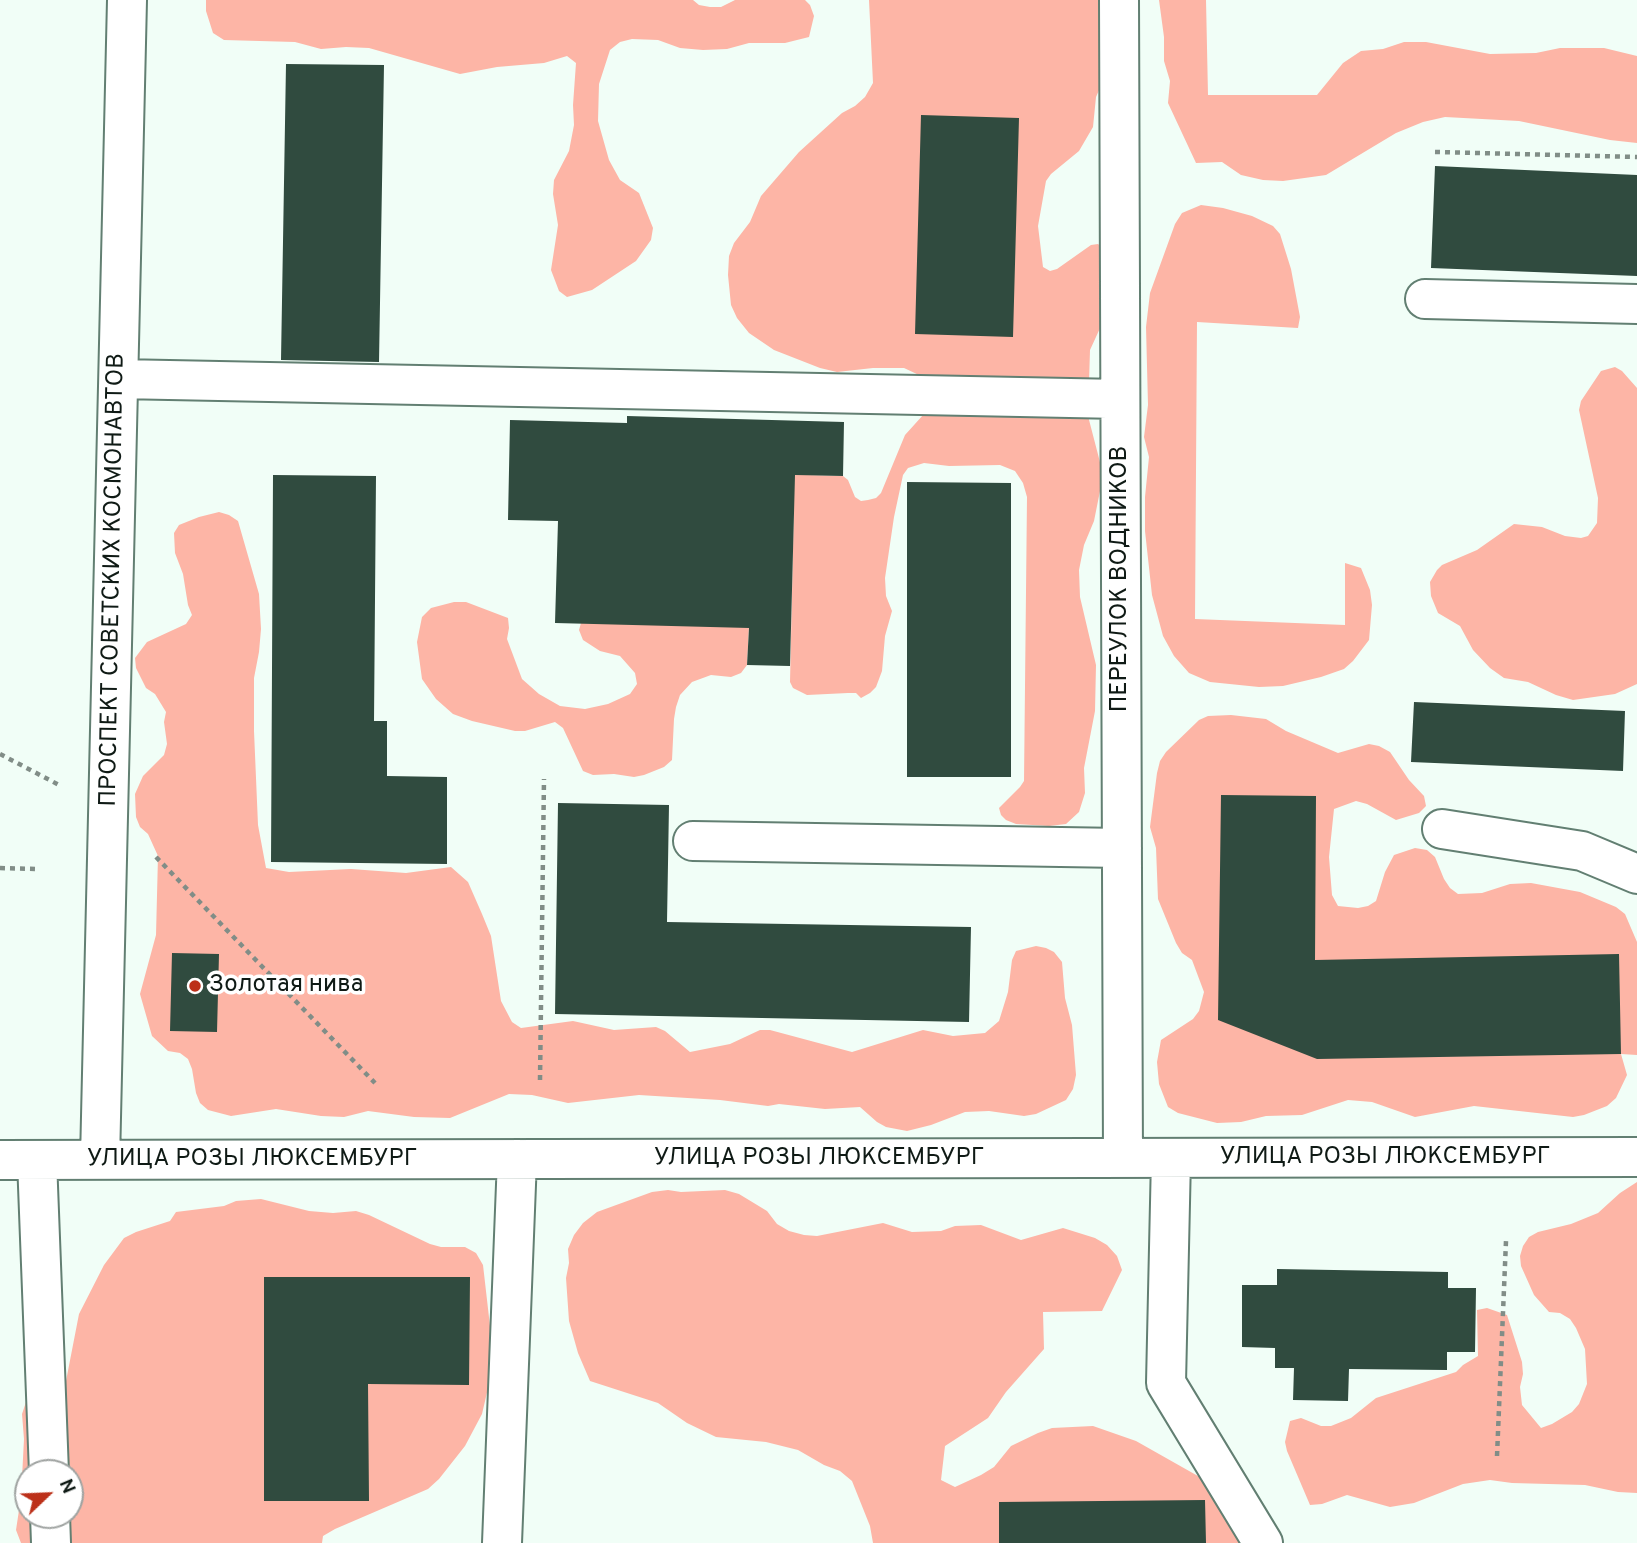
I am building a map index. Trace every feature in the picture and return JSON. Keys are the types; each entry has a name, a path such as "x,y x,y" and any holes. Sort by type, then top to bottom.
{"street":[{"name":"ПРОСПЕКТ СОВЕТСКИХ КОСМОНАВТОВ","path":"100,1160 127,0"},
{"name":"ПЕРЕУЛОК ВОДНИКОВ","path":"1119,0 1123,1158"},
{"path":"1425,299 1637,304"},
{"path":"119,379 1120,399"},
{"path":"1442,829 1582,851 1637,874"},
{"path":"693,841 1122,848"},
{"name":"УЛИЦА РОЗЫ ЛЮКСЕМБУРГ","path":"0,1160 1637,1157"},
{"path":"1171,1158 1166,1383 1263,1543"},
{"path":"502,1543 517,1159"},
{"path":"37,1160 48,1459"}],"path":[{"path":"1435,152 1637,157"},
{"path":"0,754 41,777 109,808 375,1083"},
{"path":"540,1080 544,779"},
{"path":"0,868 39,869"},
{"path":"1497,1456 1506,1241"}],"shaded area":[{"path":"206,0 693,0 699,5 721,7 735,0 805,0 814,16 809,37 785,43 749,43 727,49 703,50 680,48 658,40 632,39 620,42 610,50 599,84 598,121 609,160 620,180 639,193 653,228 651,240 636,261 592,290 567,297 559,291 551,270 558,225 553,194 554,180 569,151 574,125 576,63 567,56 544,63 497,67 460,74 369,48 321,49 295,42 224,40 213,33 206,11"},
{"path":"869,0 1106,0 1100,88 1096,97 1093,127 1079,151 1046,181 1038,226 1043,267 1050,271 1091,245 1098,244 1104,249 1107,313 1090,350 1088,416 1101,466 1101,486 1079,570 1080,597 1096,665 1095,711 1084,768 1085,793 1079,812 1066,824 1016,824 1006,820 999,808 1024,781 1027,497 1023,483 1015,471 1000,465 949,466 924,463 908,468 903,475 885,578 886,596 892,611 885,636 882,671 876,687 861,698 856,693 807,695 793,688 790,682 794,504 625,470 843,476 848,480 855,497 861,501 868,500 881,493 905,435 933,404 919,375 904,368 837,372 774,350 749,333 731,305 729,256 734,243 750,222 761,196 799,152 842,113 865,97 873,83"},
{"path":"1159,0 1206,0 1208,95 1317,95 1343,63 1361,51 1383,49 1404,42 1426,42 1490,54 1536,53 1560,48 1604,48 1637,56 1637,143 1519,121 1445,117 1396,133 1326,175 1283,181 1263,180 1241,175 1222,162 1196,163 1168,103 1170,81 1164,61"},
{"path":"1201,205 1252,216 1273,226 1280,234 1291,269 1300,317 1298,328 1197,322 1195,619 1345,625 1345,563 1361,568 1370,590 1372,605 1369,640 1353,661 1344,669 1283,686 1259,687 1210,682 1189,673 1174,656 1163,636 1152,595 1145,531 1149,457 1144,437 1148,405 1146,327 1150,293 1175,224 1182,213"},
{"path":"1615,367 1637,388 1637,684 1615,694 1573,700 1528,682 1504,678 1490,668 1473,650 1460,626 1438,613 1431,596 1430,582 1442,565 1477,550 1514,524 1542,527 1565,536 1588,536 1597,523 1598,498 1579,410 1581,401 1601,371"},
{"path":"219,512 238,521 259,594 261,629 254,678 254,731 258,825 266,868 289,872 351,869 406,873 451,867 468,882 491,936 501,1001 512,1022 521,1028 573,1021 614,1030 656,1027 665,1031 690,1052 730,1044 760,1030 770,1030 852,1052 923,1030 953,1036 985,1033 999,1021 1016,951 1036,946 1046,948 1054,952 1062,962 1065,998 1072,1025 1076,1075 1073,1089 1066,1100 1036,1114 1024,1116 989,1111 965,1112 907,1131 886,1127 860,1107 825,1109 779,1104 768,1106 639,1095 568,1103 532,1095 509,1094 450,1118 368,1111 344,1117 321,1116 276,1109 231,1116 208,1110 200,1103 196,1093 188,1059 180,1053 168,1051 152,1036 140,994 156,935 158,856 136,817 135,794 143,776 164,755 167,744 164,722 166,712 155,694 146,688 136,668 135,658 147,642 186,624 192,615 183,574 175,553 174,533 179,525"},
{"path":"466,602 508,618 507,639 522,679 539,694 560,706 585,709 608,704 630,694 637,684 635,673 620,656 600,651 583,640 579,630 581,623 749,627 747,665 741,673 731,677 711,675 692,682 680,695 674,719 672,760 664,767 634,777 593,775 583,771 563,728 555,722 525,731 515,731 453,714 436,699 422,679 417,642 422,617 431,608"},
{"path":"1231,715 1266,719 1286,731 1338,753 1369,744 1379,746 1390,752 1424,796 1426,806 1419,813 1396,820 1356,801 1334,809 1329,857 1332,895 1338,906 1358,908 1376,901 1385,872 1394,855 1415,848 1427,850 1435,857 1444,879 1458,894 1482,893 1510,884 1531,883 1580,892 1616,907 1625,914 1637,942 1637,1055 1621,1054 1627,1075 1616,1098 1607,1106 1573,1117 1474,1106 1415,1117 1372,1102 1348,1100 1302,1115 1266,1116 1241,1122 1217,1123 1178,1113 1168,1107 1159,1084 1157,1062 1161,1040 1193,1019 1199,1011 1204,992 1192,960 1182,953 1176,943 1158,899 1156,848 1150,827 1157,773 1166,752 1199,720 1208,716"},
{"path":"1637,1182 1637,1493 1585,1485 1490,1480 1463,1484 1414,1503 1390,1507 1347,1495 1322,1504 1310,1505 1287,1451 1285,1442 1290,1421 1301,1418 1321,1426 1331,1426 1351,1418 1376,1398 1456,1372 1478,1356 1477,1310 1487,1308 1507,1315 1522,1362 1522,1405 1541,1428 1572,1412 1579,1404 1587,1384 1585,1349 1570,1319 1560,1313 1549,1312 1534,1295 1521,1266 1520,1256 1529,1237 1598,1213"},
{"path":"725,1190 739,1194 767,1211 777,1224 804,1235 817,1236 883,1223 912,1232 981,1225 1021,1240 1063,1228 1095,1238 1107,1245 1117,1256 1122,1270 1102,1311 1043,1312 1044,1349 1006,1392 988,1418 945,1446 941,1480 955,1487 981,1475 994,1467 1011,1446 1052,1428 1093,1426 1136,1441 1205,1480 1243,1543 873,1543 870,1526 852,1481 840,1471 798,1450 766,1442 716,1437 687,1423 658,1403 590,1381 569,1321 566,1278 568,1249 583,1223 597,1212 652,1192"},
{"path":"261,1199 309,1211 356,1211 430,1244 465,1247 476,1253 483,1265 490,1326 489,1384 482,1414 465,1446 428,1489 335,1529 323,1536 322,1543 21,1543 16,1529 84,1529 84,1459 23,1459 22,1414 26,1402 33,1394 66,1381 79,1314 104,1265 124,1238 170,1221 176,1212 224,1206 236,1201"}],"building":[{"path":"286,64 384,65 379,362 281,360"},
{"path":"921,115 1019,118 1013,337 915,334"},
{"path":"1435,166 1637,175 1637,276 1431,268"},
{"path":"627,416 844,422 843,476 795,475 790,666 747,665 749,628 555,623 558,521 508,520 510,420 627,423"},
{"path":"273,475 376,476 374,721 387,721 387,776 447,777 447,864 271,862"},
{"path":"907,482 1011,483 1011,777 907,777"},
{"path":"1414,702 1625,711 1623,771 1411,762"},
{"path":"1221,795 1316,796 1315,960 1619,954 1621,1054 1317,1059 1218,1020"},
{"path":"558,803 669,805 667,922 971,927 969,1022 555,1014"},
{"name":"Золотая нива","path":"172,953 219,954 217,1032 170,1031"},
{"path":"1277,1269 1448,1272 1448,1288 1476,1288 1475,1352 1447,1352 1447,1370 1349,1369 1348,1401 1293,1400 1294,1368 1275,1368 1275,1348 1242,1347 1242,1285 1277,1285"},
{"path":"264,1277 470,1277 469,1385 368,1384 369,1501 264,1501"},
{"path":"1205,1500 1206,1543 999,1543 999,1502"}],"place":[{"name":"Золотая нива","path":"195,986"}]}
